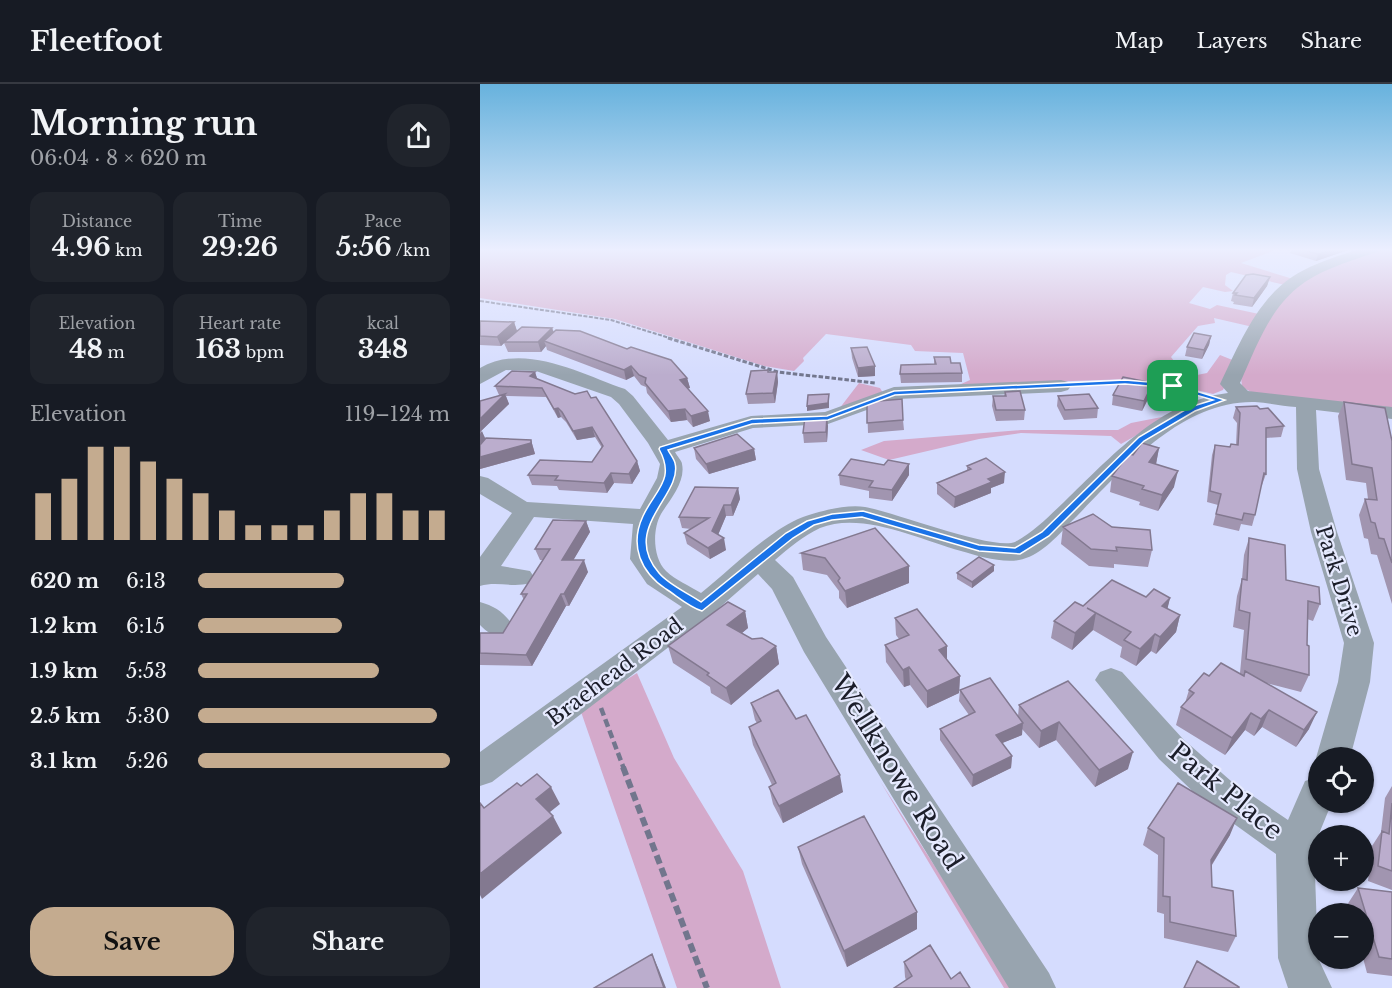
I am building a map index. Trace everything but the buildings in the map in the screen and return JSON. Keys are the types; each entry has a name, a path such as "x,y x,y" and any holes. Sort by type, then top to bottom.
{"street":[{"path":"1286,291 1262,318 1230,384 1231,398 1306,403 1392,413"},
{"path":"480,378 499,365 527,364 540,366 618,393 626,400 663,449 671,464 669,478 660,498 647,517 642,539 643,559 657,578 702,607"},
{"path":"663,449 752,422 828,418 894,393 1034,394 1061,386"},
{"name":"Braehead Road","path":"480,771 702,607 789,536 811,523 850,514 863,514 979,548 1017,552 1046,534 1142,439 1193,409 1231,398"},
{"name":"Park Drive","path":"1306,403 1308,469 1324,532 1359,643 1354,682 1336,747"},
{"path":"480,483 515,506 527,509 647,517"},
{"path":"481,576 527,509"},
{"name":"Wellknowe Road","path":"759,559 783,584 825,642 1034,988"},
{"path":"481,576 520,577"},
{"name":"Park Place","path":"1110,680 1171,749 1218,792 1295,846"},
{"path":"1309,813 1295,846 1299,958 1310,988"}],"path":[{"path":"480,301 611,320 760,368 873,383 894,393"},
{"path":"1061,386 1125,382"},
{"path":"1144,383 1173,386 1231,398"},
{"path":"593,688 707,988"}],"shaded area":[{"path":"480,291 1199,291 1189,303 1210,309 1217,305 1259,314 1253,327 1214,318 1215,323 1198,326 1171,357 1183,373 1197,375 1207,373 1220,355 1235,361 1223,390 1213,394 1163,382 1129,379 959,385 970,380 963,353 915,351 911,345 826,334 794,371 764,366 615,319 480,298"},
{"path":"1290,291 1392,291 1392,410 1251,392 1242,387 1241,377 1261,328"},
{"path":"859,383 880,388 883,393 839,409"},
{"path":"1172,415 1121,444 1111,436 1021,433 979,439 889,460 861,450 884,441 1021,430 1118,430 1131,423"},
{"path":"637,673 674,758 743,871 781,988 677,988 580,709"},
{"path":"880,781 1013,988 1004,988"}],"route":[{"path":"1125,382 1173,386 1221,400 1193,409 1142,439 1046,534 1017,552 979,548 863,514 832,517 811,523 789,536 702,607 657,578 643,559 642,539 647,517 660,498 669,478 671,464 663,449 752,422 828,418 894,393 1125,382"}]}
